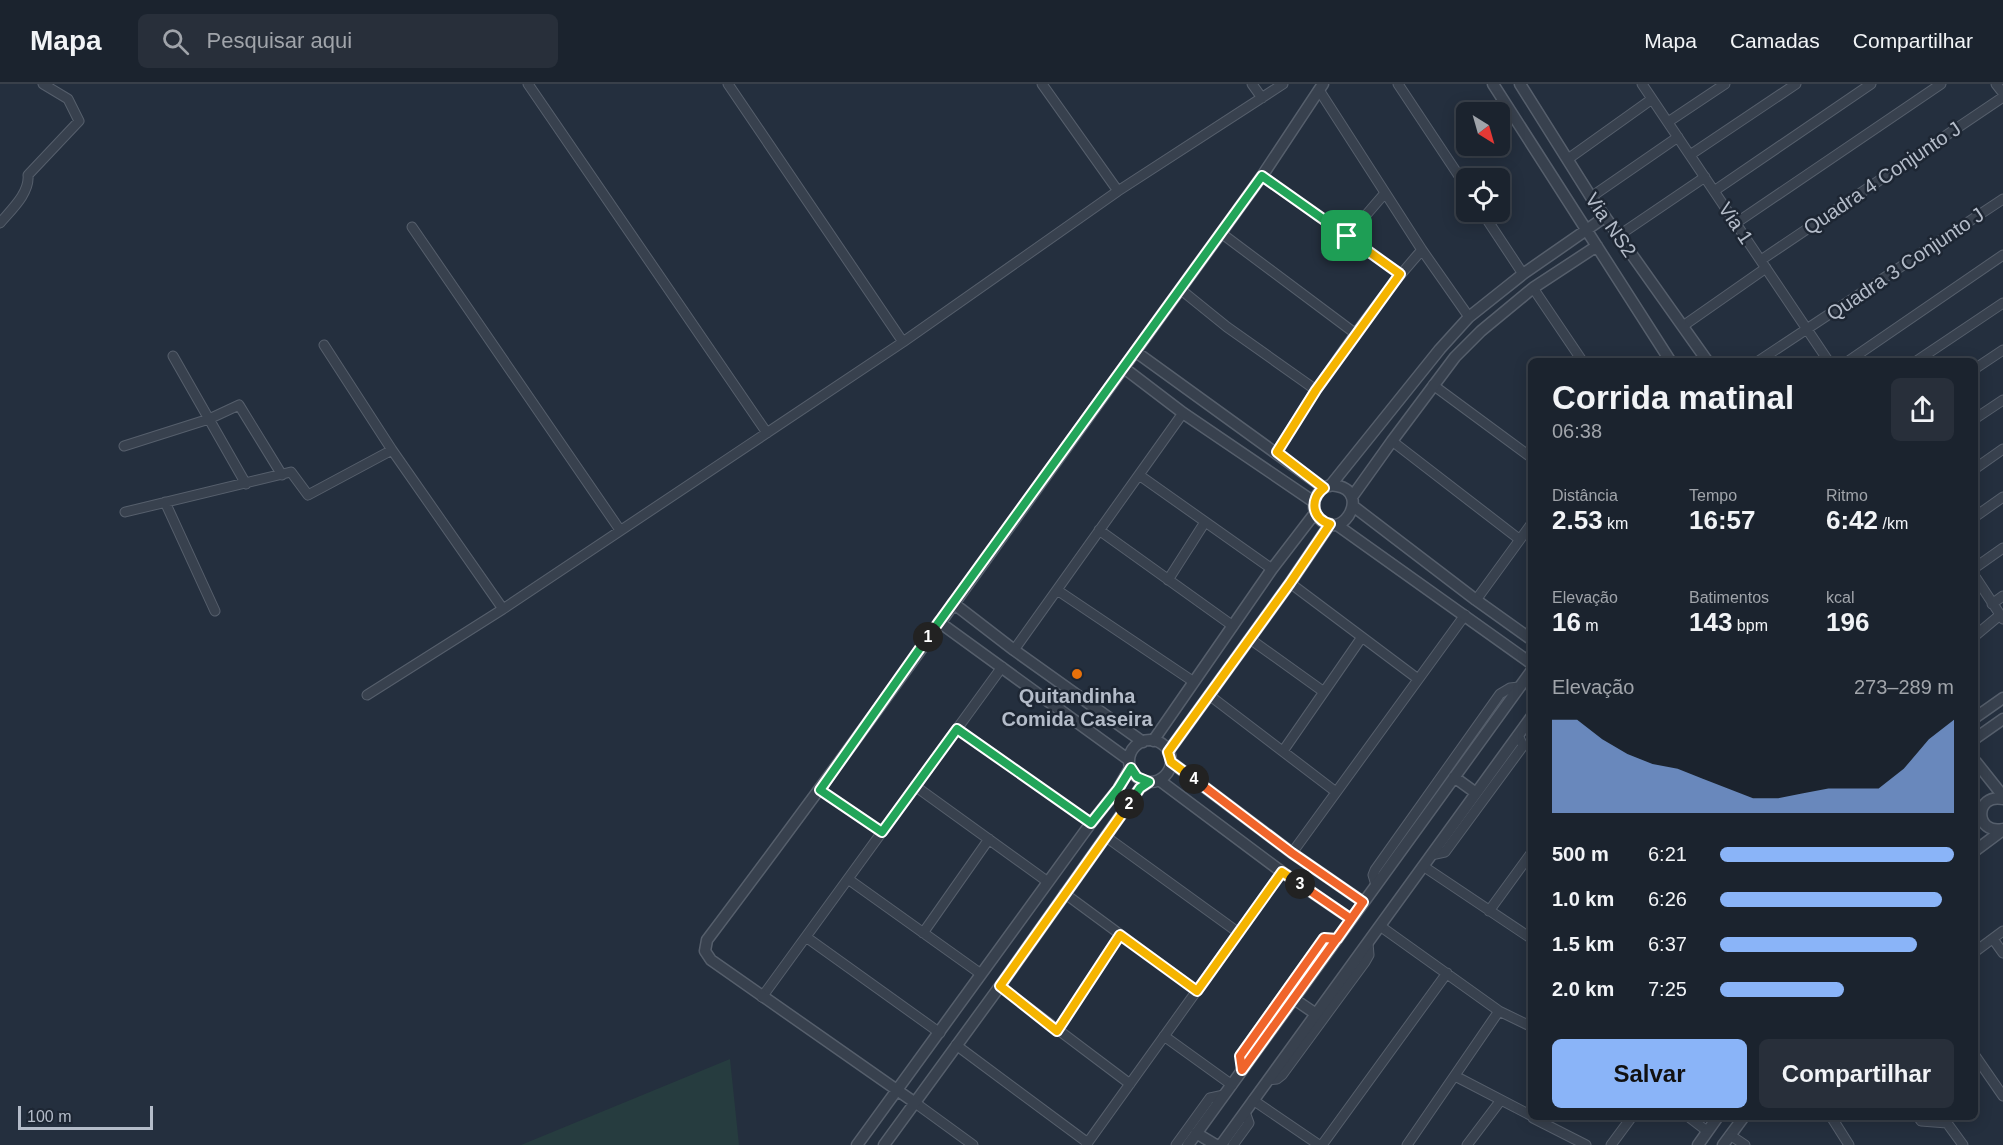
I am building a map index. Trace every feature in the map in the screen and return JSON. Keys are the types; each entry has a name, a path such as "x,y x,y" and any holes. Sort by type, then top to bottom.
{"street":[{"path":"0,223 26,189 27,175 79,121 68,99 43,84"},
{"path":"528,84 766,433"},
{"path":"728,84 903,342"},
{"path":"1042,84 1118,191"},
{"path":"1252,84 1262,98"},
{"path":"367,695 503,609 903,342 1118,191 1283,84"},
{"path":"1398,84 1456,171"},
{"name":"Via NS2","path":"1493,84 1668,358"},
{"name":"Via NS2","path":"1520,84 1591,197 1705,358"},
{"path":"1668,122 1725,84"},
{"path":"1690,155 1796,84"},
{"path":"1714,191 1871,84"},
{"path":"1736,223 1941,84"},
{"path":"1996,84 2003,95"},
{"name":"Via 1","path":"1646,86 1652,99 1826,358"},
{"path":"973,1145 711,960 705,951 707,940 820,790 1136,352 1262,176 1321,87 1385,193 1469,317"},
{"name":"Quadra 4 Conjunto J","path":"1683,326 1764,264 2003,95"},
{"path":"1568,159 1652,99"},
{"path":"1591,197 1678,137"},
{"path":"1262,176 1400,274"},
{"path":"1618,236 1705,177"},
{"path":"1347,236 1385,193"},
{"name":"Quadra 3 Conjunto J","path":"1763,358 2003,199"},
{"path":"857,1145 1118,789 1130,764 1133,749 1148,741 1194,682 1314,507 1319,491 1327,487 1469,317 1523,274 1605,217"},
{"path":"1489,222 1523,274"},
{"path":"412,227 620,530"},
{"path":"1221,233 1356,334"},
{"path":"884,1145 1140,788 1167,772 1170,757 1209,695 1333,524 1348,518 1352,502 1392,441 1455,357 1481,331 1533,288 1597,246"},
{"path":"1277,452 1316,390 1356,334 1400,274 1422,250"},
{"path":"1853,358 2003,255"},
{"path":"1533,288 1579,358"},
{"path":"1180,289 1227,327 1316,390"},
{"path":"1921,358 2003,303"},
{"path":"324,345 392,450 503,609"},
{"path":"1978,368 2003,350"},
{"path":"1136,352 1327,487 1343,488 1352,502 1476,600 1528,637"},
{"path":"173,356 246,484"},
{"path":"1124,368 1314,507 1324,522 1333,524 1528,661"},
{"path":"1433,385 1528,455"},
{"path":"1978,417 2003,400"},
{"path":"124,446 209,419 239,405 282,475"},
{"path":"1014,650 1183,413"},
{"path":"1392,441 1519,539"},
{"path":"1978,467 2003,449"},
{"path":"125,512 291,472 308,495 392,450"},
{"path":"1139,474 1272,569"},
{"path":"1978,515 2003,497"},
{"path":"165,502 215,611"},
{"path":"1168,580 1205,522"},
{"path":"1476,600 1528,528"},
{"path":"1099,530 1233,626"},
{"path":"1978,566 2003,548"},
{"path":"1290,583 1418,679"},
{"path":"1978,583 2002,617 1978,634"},
{"path":"1057,590 1194,682"},
{"path":"1992,604 2003,596"},
{"path":"953,603 1014,650 1148,741 1159,742 1170,757 1292,853 1363,902"},
{"path":"1292,853 1465,615"},
{"path":"939,622 1130,764 1137,777 1154,781 1351,919"},
{"path":"1283,751 1362,637"},
{"path":"1250,639 1324,692"},
{"path":"762,997 1002,667"},
{"path":"1188,1145 1528,675"},
{"path":"1376,885 1374,870 1500,694 1510,688 1519,687"},
{"path":"1209,695 1336,792"},
{"path":"1978,716 2003,698"},
{"path":"1980,735 2003,719"},
{"path":"1221,1145 1528,724"},
{"path":"957,729 1091,823"},
{"path":"1431,855 1445,852 1523,746 1518,735"},
{"path":"1978,765 2003,798"},
{"path":"1454,777 1476,793"},
{"path":"915,786 1048,882"},
{"path":"820,790 882,832"},
{"path":"2003,798 1995,798 1979,804 1981,815 1979,825 1994,830 2003,829"},
{"path":"1978,848 2003,829"},
{"path":"1105,836 1239,933"},
{"path":"923,933 989,839"},
{"path":"1489,910 1528,857"},
{"path":"1423,866 1528,936"},
{"path":"956,1045 1087,1144 1282,872"},
{"path":"848,879 981,974"},
{"path":"1064,894 1197,991"},
{"path":"1380,926 1499,1011 1528,1025"},
{"path":"1978,950 2003,931"},
{"path":"1057,1031 1120,935"},
{"path":"806,937 940,1033"},
{"path":"1242,1070 1240,1056 1324,938 1337,939"},
{"path":"1993,939 2003,953"},
{"path":"1268,1080 1277,1079 1282,1075 1358,972 1369,955 1368,943"},
{"path":"1253,1101 1320,1145 1447,974"},
{"path":"1000,986 1130,1084"},
{"path":"1294,999 1316,1014"},
{"path":"1407,1145 1499,1011"},
{"path":"1164,1036 1232,1085"},
{"path":"1978,1060 2002,1094"},
{"path":"1455,1076 1528,1115"},
{"path":"1176,1145 1210,1098 1224,1095"},
{"path":"1467,1145 1500,1100"},
{"path":"1233,1145 1249,1123 1245,1112"},
{"path":"1538,1120 1586,1145"},
{"path":"1611,1145 1630,1120"},
{"path":"1693,1120 1707,1131"},
{"path":"1698,1145 1715,1120"},
{"path":"1723,1145 1741,1120"},
{"path":"1833,1120 1849,1145"},
{"path":"1920,1120 1947,1123 1964,1145"},
{"path":"1197,1133 1216,1145"},
{"path":"1730,1135 1745,1145"}],"green space":[{"path":"730,1059 739,1145 521,1145"}],"place":[{"name":"Quitandinha Comida Caseira","path":"1077,674"}],"route":[{"path":"1347,236 1262,176 820,790 882,832 957,729 1091,823 1118,789 1131,768 1137,777 1149,782 1140,788 1000,986 1057,1031 1120,935 1197,991 1282,872 1351,919 1294,999 1242,1070 1240,1056 1324,938 1337,939 1363,902 1292,853 1171,762 1168,752 1330,524 1319,518 1314,508 1316,496 1324,488 1277,452 1316,390 1400,274 1347,236"}]}
